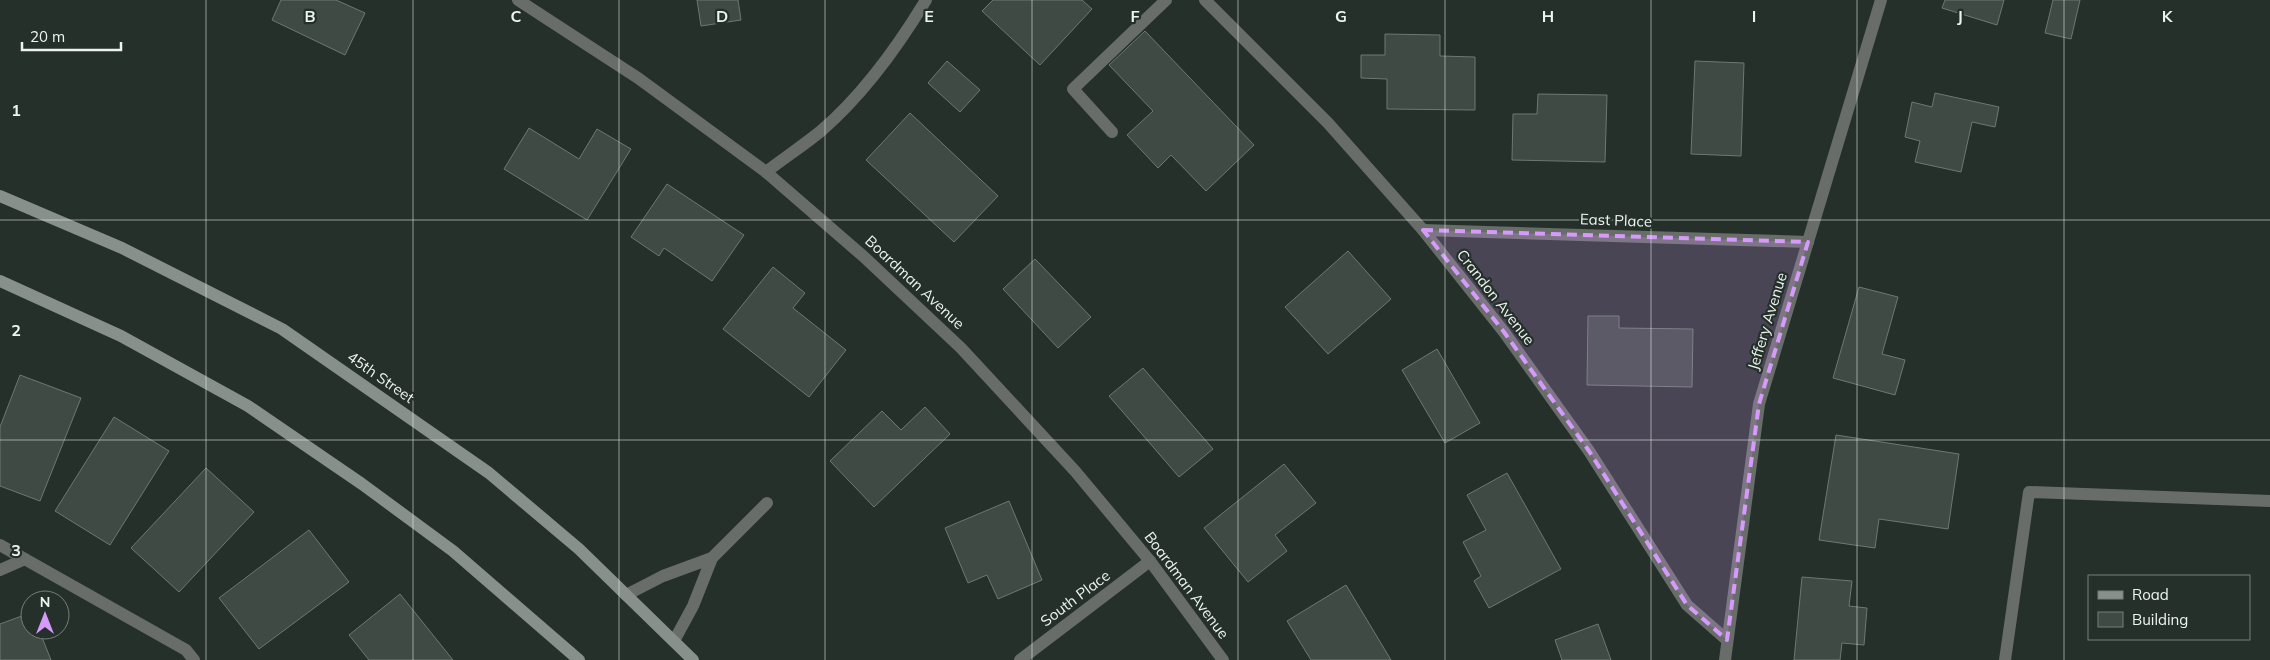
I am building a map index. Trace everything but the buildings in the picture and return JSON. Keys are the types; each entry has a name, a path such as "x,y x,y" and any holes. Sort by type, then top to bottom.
{"main road":[{"name":"45th Street","path":"0,196 122,248 282,329 489,473 579,549 693,660"},
{"path":"0,281 120,336 248,406 362,484 453,550 579,660"}],"street":[{"name":"Boardman Avenue","path":"518,0 638,78 766,172 863,256 961,348 1076,471 1150,562 1223,660"},
{"path":"766,172 821,131 855,98 899,44 926,0"},
{"path":"1112,132 1073,89 1166,0"},
{"name":"Crandon Avenue","path":"1205,0 1328,123 1422,230 1504,332 1589,451 1687,605 1728,640"},
{"name":"Jeffery Avenue","path":"1725,660 1759,404 1881,0"},
{"name":"East Place","path":"1422,230 1808,242"},
{"path":"2006,660 2030,492 2270,500"},
{"path":"674,641 693,606 712,558 767,502"},
{"path":"0,545 186,650 194,660"},
{"path":"626,595 663,576 712,558"},
{"path":"0,570 25,559"},
{"name":"South Place","path":"1020,660 1150,562"}],"highlighted area":[{"path":"1423,230 1808,242 1759,404 1727,640 1687,605 1589,451 1504,332"}]}
